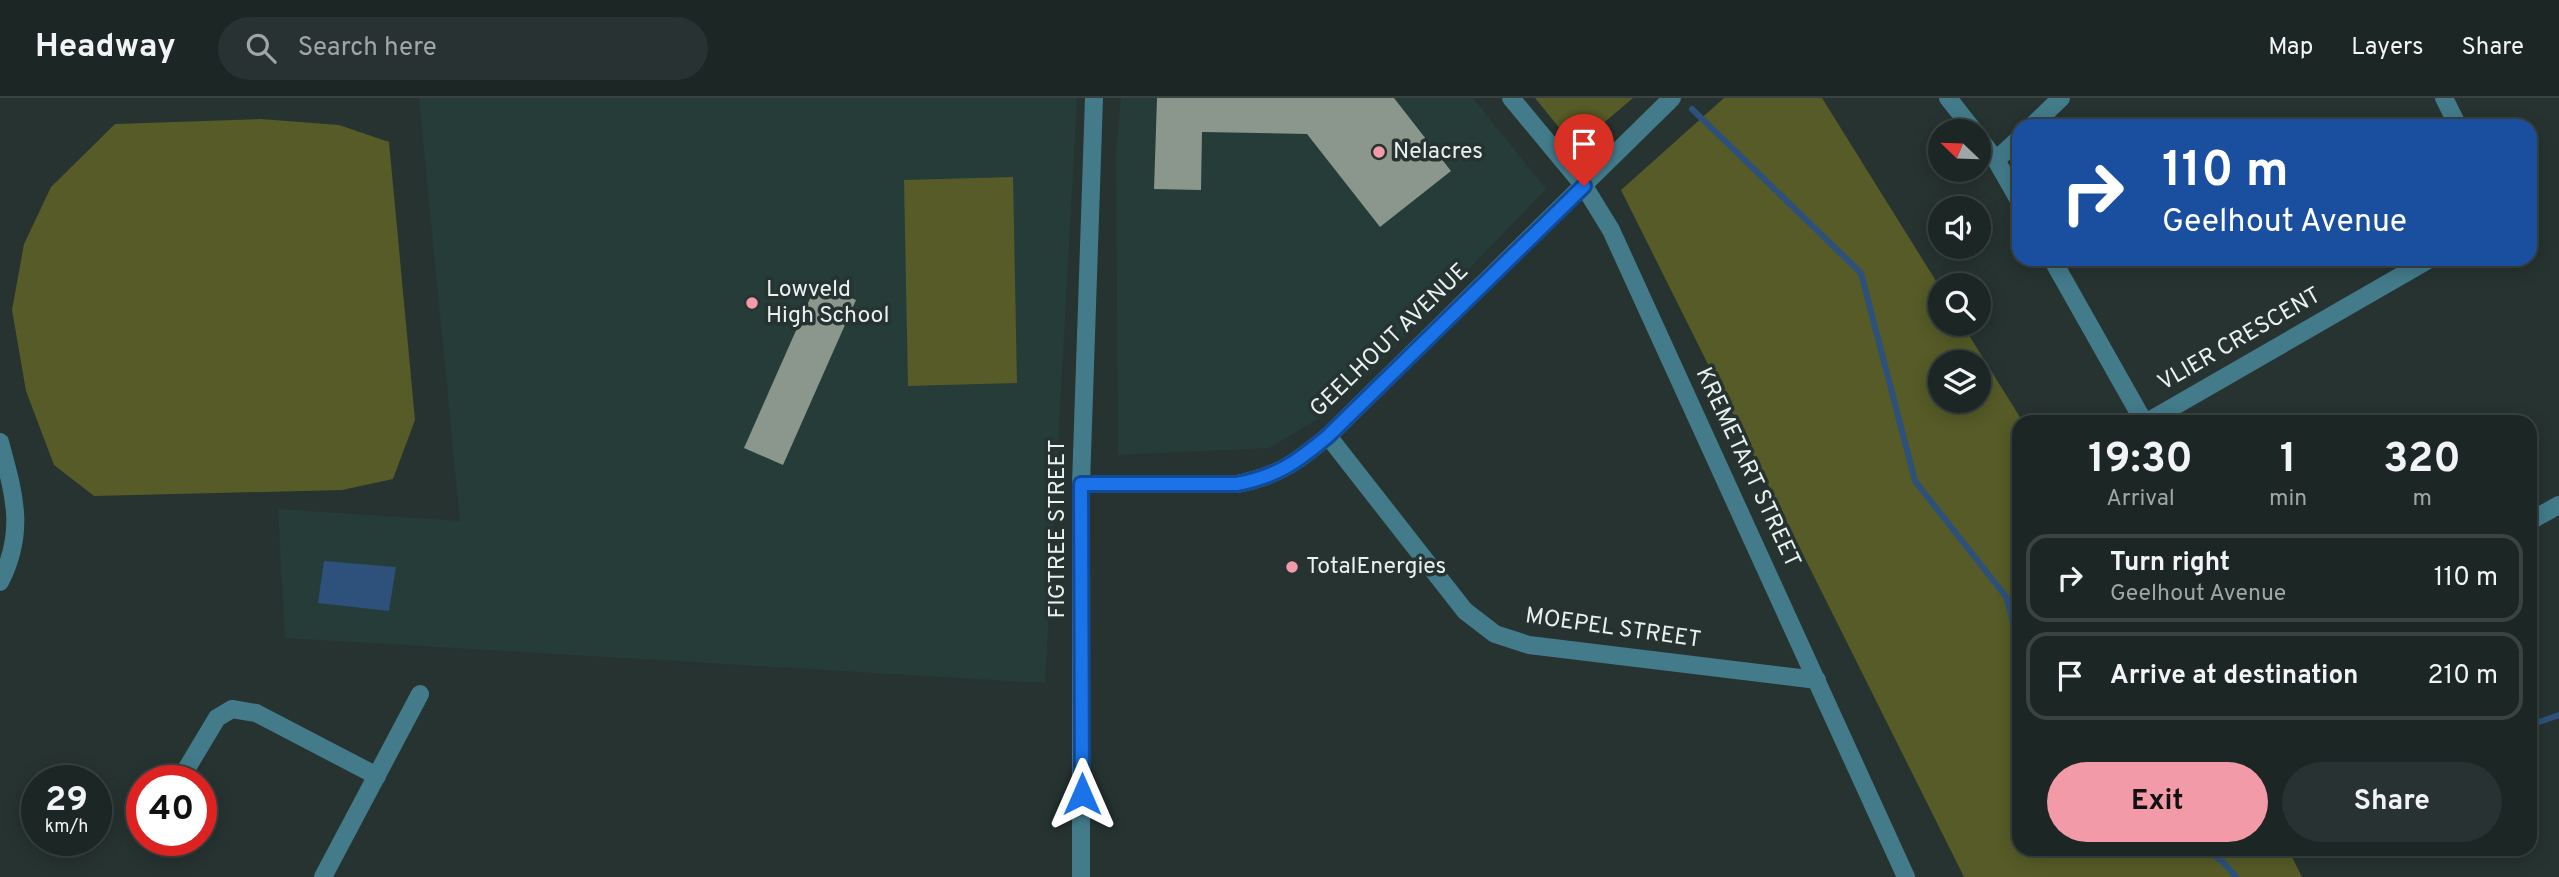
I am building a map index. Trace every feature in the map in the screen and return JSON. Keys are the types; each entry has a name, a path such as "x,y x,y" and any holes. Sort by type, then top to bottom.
{"street":[{"name":"FIGTREE STREET","path":"1081,877 1081,484 1094,98"},
{"name":"KREMETART STREET","path":"1511,98 1584,186 1611,230 1906,877"},
{"name":"GEELHOUT AVENUE","path":"1081,484 1237,484 1262,479 1291,467 1328,436 1672,98"},
{"path":"1948,98 1965,119"},
{"path":"2039,119 2061,98"},
{"path":"2444,98 2454,119"},
{"path":"1996,160 2012,145"},
{"path":"1992,155 2012,188"},
{"path":"2056,266 2141,415"},
{"name":"VLIER CRESCENT","path":"2157,415 2418,266"},
{"name":"MOEPEL STREET","path":"1328,436 1465,611 1495,634 1529,645 1817,680"},
{"path":"0,442 18,518 9,565 0,582"},
{"path":"2537,517 2559,505"},
{"path":"323,877 420,694"},
{"path":"189,765 216,718 232,709 256,713 377,776"}],"shaded area":[{"name":"Lowveld High School","path":"419,98 1077,98 1045,683 285,638 278,509 460,521"},
{"name":"Nelacres","path":"1121,98 1473,98 1546,189 1364,379 1325,415 1269,448 1118,455 1116,153"}],"green space":[{"path":"1535,98 1633,98 1575,147"},
{"path":"1724,98 1822,98 1931,273 1928,273 1928,336 1969,336 1978,350 1928,350 1928,413 1991,413 1991,371 2019,415 2012,415 2012,856 2292,856 2302,877 1964,877 1621,190"},
{"path":"261,119 339,125 389,142 415,420 393,479 342,490 94,496 54,465 26,391 12,310 24,244 51,187 115,124"},
{"path":"1013,177 1017,383 908,386 904,180"}],"water":[{"path":"324,561 396,567 389,611 318,603"}],"building":[{"name":"Nelacres","path":"1157,98 1394,98 1451,171 1380,227 1307,134 1202,132 1201,190 1154,189"},
{"path":"817,283 856,300 783,465 744,448"}],"waterway":[{"path":"1692,109 1861,273 1915,481 2007,598 2012,619"},
{"path":"2537,723 2559,715"},
{"path":"2214,856 2236,877"}],"place":[{"name":"Nelacres","path":"1379,152"},
{"name":"Lowveld High School","path":"752,303"},
{"name":"TotalEnergies","path":"1292,567"}],"route":[{"path":"1082,794 1081,484 1237,484 1262,479 1291,467 1328,436 1584,186"}]}
